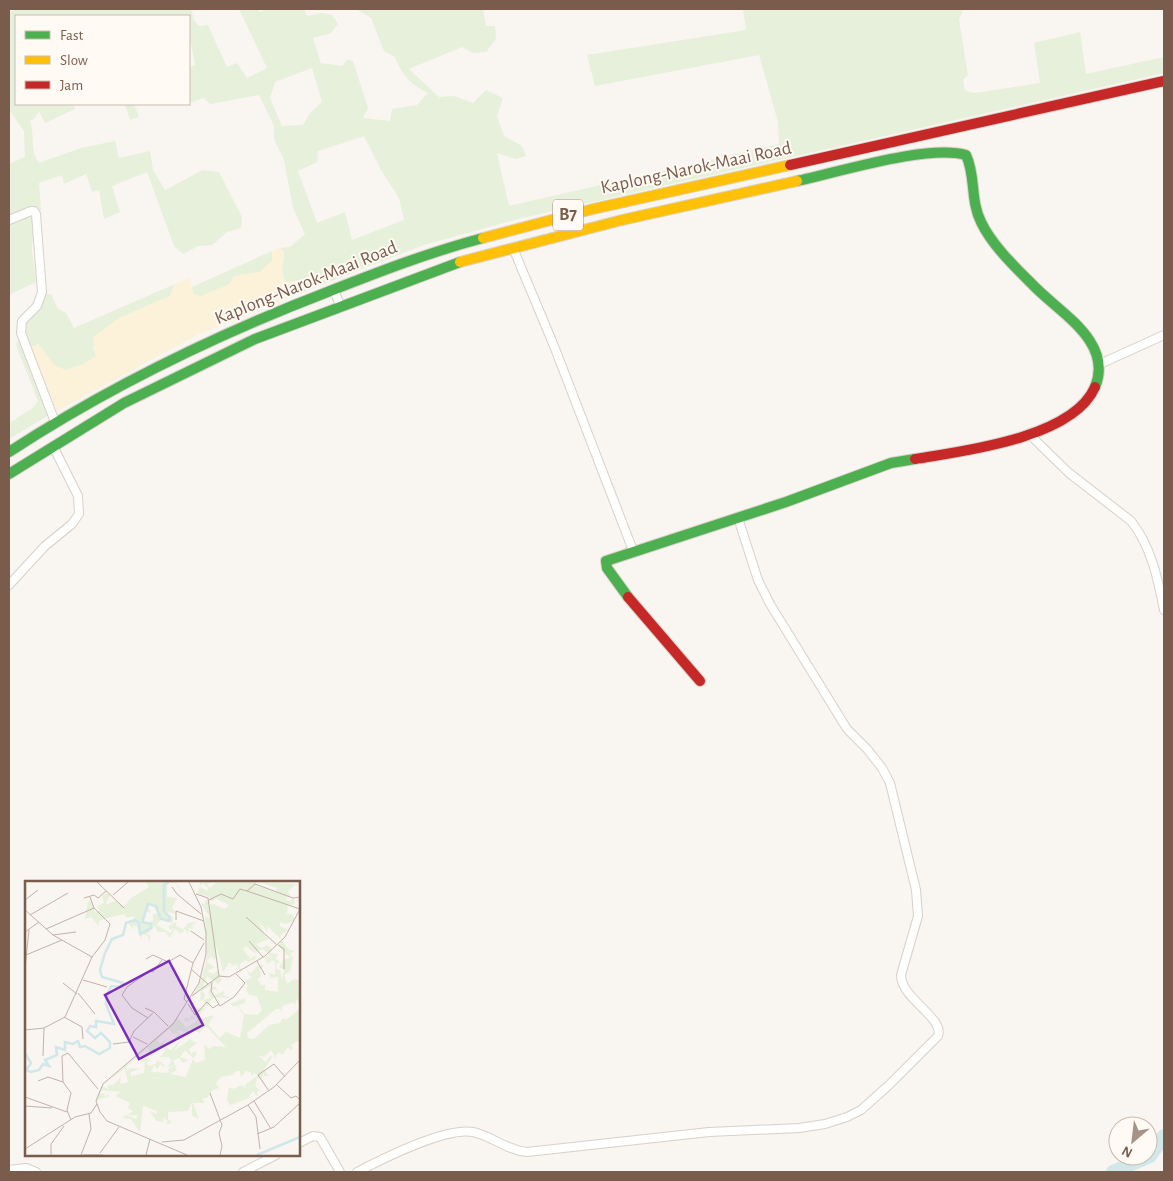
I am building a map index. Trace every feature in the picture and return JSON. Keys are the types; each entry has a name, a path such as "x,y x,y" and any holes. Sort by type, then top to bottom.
{"main road":[{"name":"Kaplong-Narok-Maai Road","path":"9,452 55,422 186,351 334,289 427,253 593,208 1164,81"},
{"path":"9,474 124,403 197,368 286,326 452,264 622,220 896,159 924,154 958,153 966,156 972,166 973,198 981,222 1000,249 1032,285 1084,331 1100,364 1099,377 1089,400 1074,412 1030,435 977,449 891,463 738,518 608,560 605,564 640,613 700,681"}],"street":[{"path":"9,220 34,210 36,214 42,292 37,306 22,321 21,333 55,422"},
{"path":"513,248 551,338 634,553"},
{"path":"334,289 340,306"},
{"path":"1100,364 1164,335"},
{"path":"186,351 197,368"},
{"path":"1030,435 1050,457 1131,521 1140,532 1155,571 1164,610"},
{"path":"9,585 45,546 72,524 79,514 78,496 53,446"},
{"path":"357,1172 395,1153 462,1132 478,1133 504,1147 527,1152 692,1134 800,1128 825,1124 847,1117 873,1100 938,1036 939,1030 935,1022 910,998 902,985 902,975 918,916 916,890 890,783 868,749 848,729 770,604 758,580 738,518"},
{"path":"300,1142 313,1136 320,1137 340,1172"},
{"path":"243,1172 274,1156"},
{"path":"9,1170 26,1168 36,1172"}],"green space":[{"path":"19,9 191,9 194,20 199,26 208,25 227,67 237,63 247,78 267,68 239,9 259,9 259,12 267,9 304,9 307,16 322,13 332,15 338,24 331,33 313,38 321,63 342,66 347,60 353,61 368,108 363,118 390,121 392,109 417,105 428,93 407,78 400,69 395,57 384,51 371,18 356,9 483,9 486,26 495,26 496,39 486,52 473,53 462,47 409,69 439,97 454,96 473,103 486,90 503,98 497,116 504,136 522,146 526,156 515,159 497,153 509,206 779,144 778,122 759,55 595,86 587,55 746,30 743,9 963,9 959,20 968,75 963,80 965,91 975,93 1040,83 1034,43 1080,32 1086,74 1164,57 1164,73 522,218 424,245 303,292 300,280 285,283 282,272 284,252 280,248 290,247 305,234 293,208 284,160 274,139 274,126 259,95 210,104 204,98 190,103 190,68 195,65 190,38 190,15 15,15 15,105 73,105 75,109 45,123 39,111 34,119 30,121 34,153 39,163 81,148 115,141 119,158 150,151 153,170 165,190 203,170 219,172 242,217 241,228 227,232 212,245 198,246 183,254 174,246 147,172 112,186 120,212 104,219 99,190 92,192 86,174 64,184 62,175 39,183 41,211 29,208 9,216 9,164 25,157 24,131 9,110 9,12","holes":["312,68 322,102 310,113 303,125 282,126 270,98 275,82","364,136 381,170 399,198 404,220 352,240 345,212 317,223 298,171 317,162 318,151"]},
{"path":"125,105 134,105 139,117 130,120"},
{"path":"30,214 34,218 32,249 36,282 9,295 9,223"},
{"path":"272,251 272,261 260,272 235,276 230,284 199,297 193,294 192,287"},
{"path":"175,284 170,296 119,318 93,347 96,356 82,365 65,370 54,365 38,344 29,348 23,333 24,324 42,307 45,294 51,294 58,309 66,313 74,328"},
{"path":"19,339 49,415 9,439 9,423 33,408 38,401 16,345"}],"sand":[{"path":"280,248 284,252 282,272 285,283 300,280 303,292 195,336 57,411 29,348 38,344 54,365 65,370 82,365 96,356 93,337 119,318 170,296 175,284 190,278 193,293 199,297 230,284 234,276 260,272 272,261 272,251"}],"waterway":[{"path":"1113,1172 1150,1156 1164,1136"}],"traffic: fast":[{"path":"797,181 907,156 929,153 966,155 971,171 975,205 986,231 1011,263 1068,317 1090,342 1097,355 1099,371 1095,387"},
{"path":"9,452 125,383 206,343 368,276 463,243 483,238"},
{"path":"9,474 124,403 255,339 460,262"},
{"path":"628,597 607,568 606,561 786,502 891,463 915,459"}],"traffic: slow":[{"path":"483,238 593,209 790,165"},
{"path":"460,262 622,220 797,181"}],"traffic: jam":[{"path":"790,165 1164,81"},
{"path":"915,459 988,446 1041,430 1064,419 1083,404 1095,387"},
{"path":"628,597 700,681"}]}
